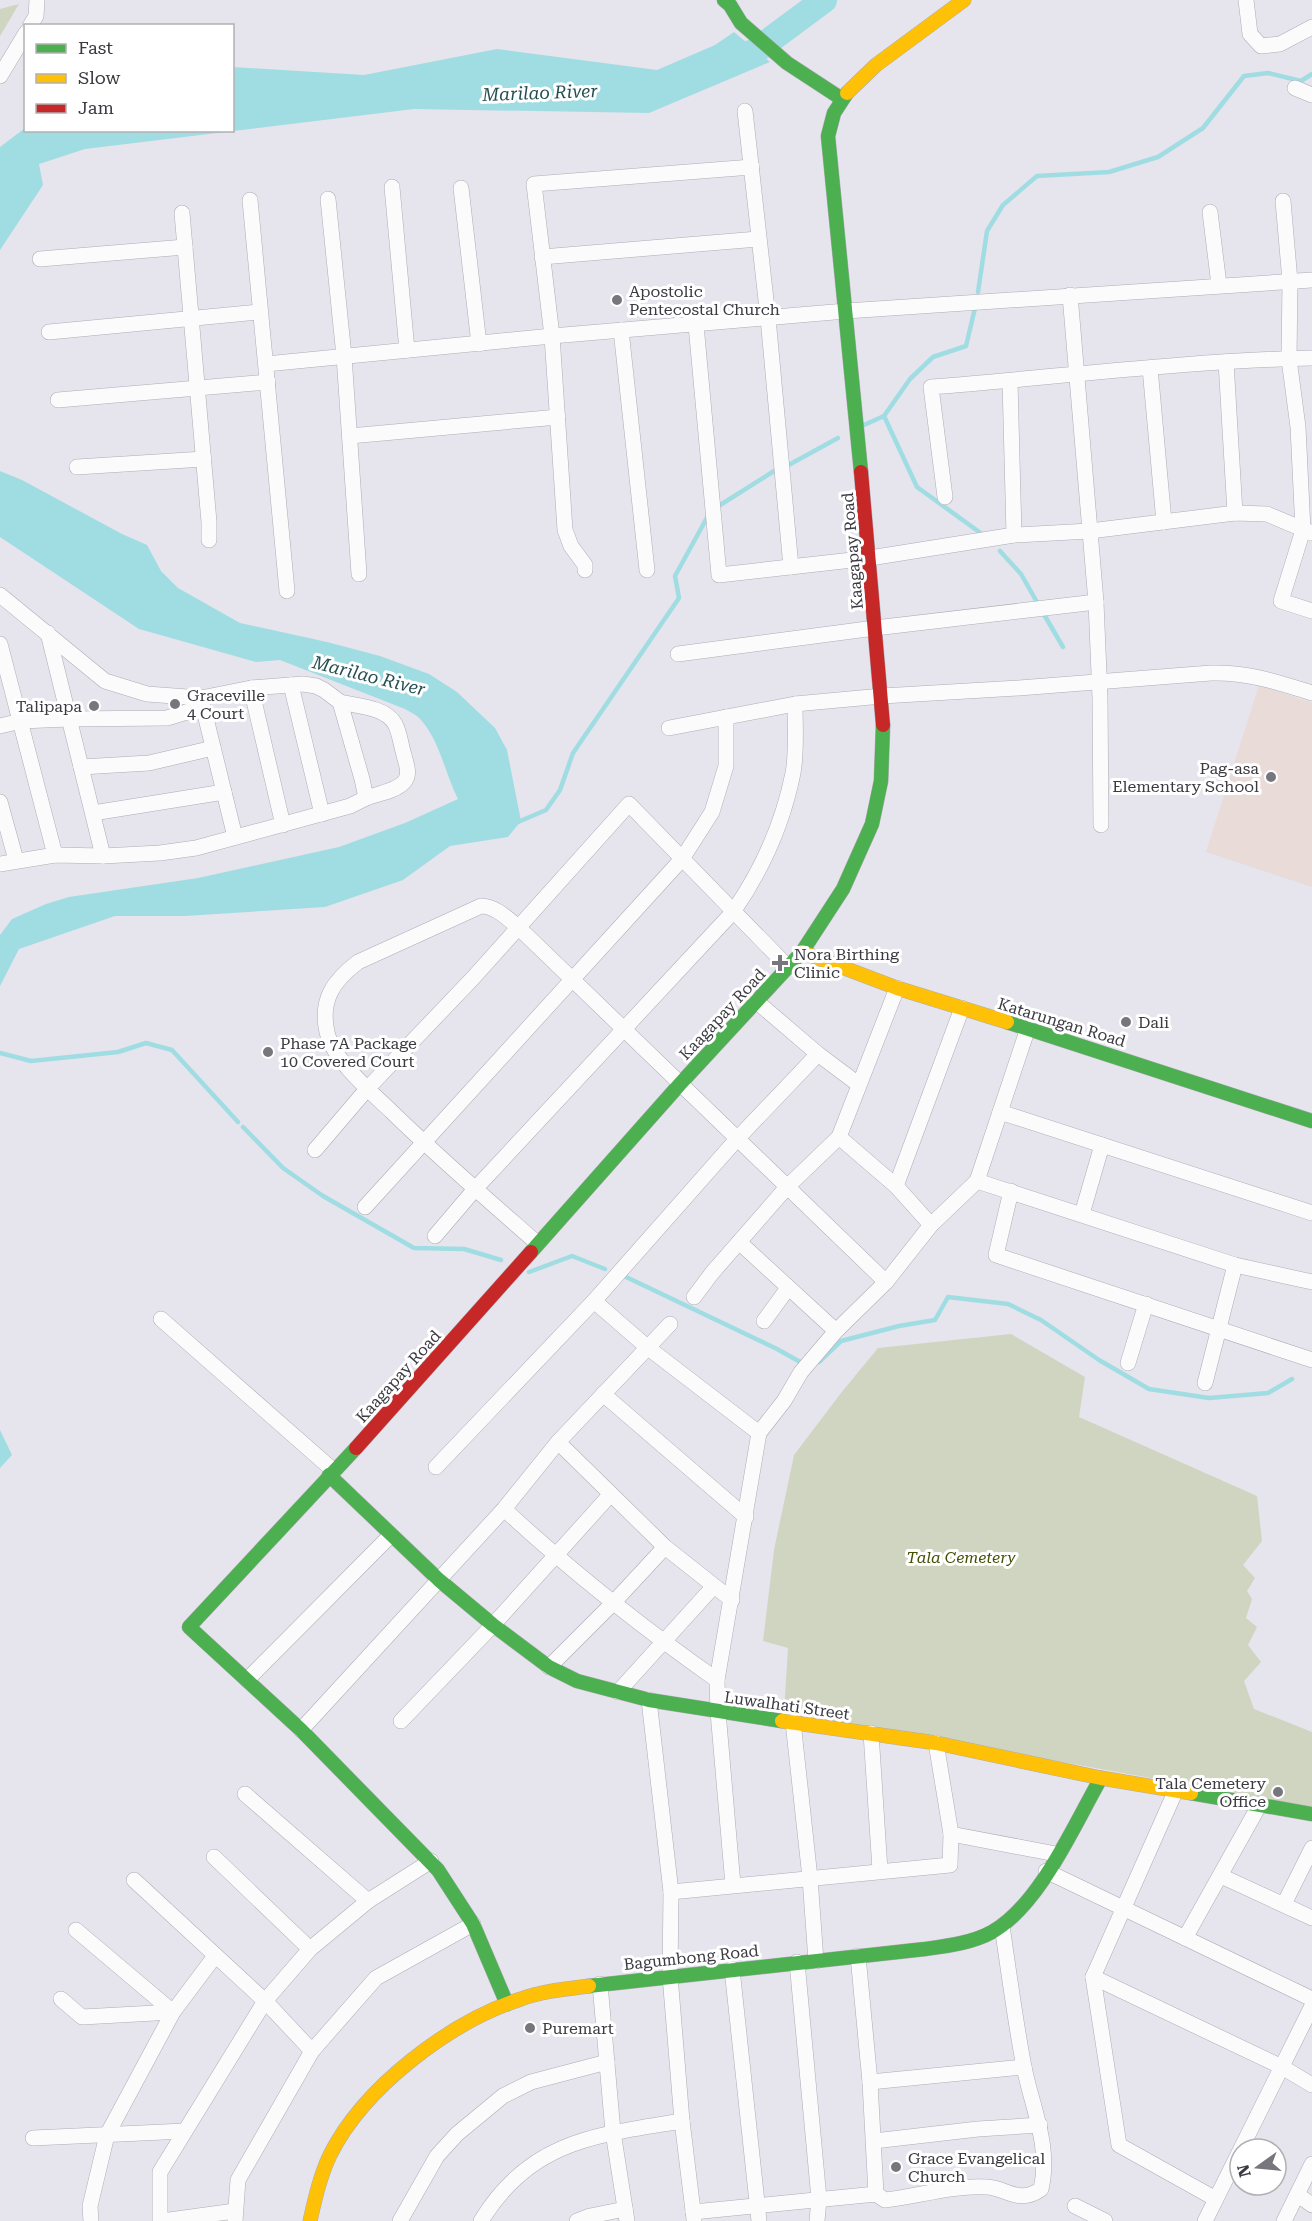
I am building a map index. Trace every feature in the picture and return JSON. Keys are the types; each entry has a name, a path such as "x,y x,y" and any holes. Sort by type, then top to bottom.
{"street":[{"path":"31,24 36,16 37,0"},
{"name":"Kaagapay Road","path":"247,1680 189,1627 384,1418 680,1084 802,952 843,889 872,824 881,781 884,736 882,696 828,136 832,117 842,99 871,70 964,0"},
{"path":"1246,0 1250,34 1261,46 1280,44 1312,27"},
{"path":"728,2 741,23 787,63 842,99"},
{"path":"0,76 24,36"},
{"path":"1295,88 1312,95"},
{"path":"745,111 768,318 791,567"},
{"path":"585,570 585,565 571,546 565,530 552,336 534,184 752,167"},
{"path":"392,187 407,350"},
{"path":"461,188 479,344"},
{"path":"328,199 344,356 359,574"},
{"path":"250,200 287,591"},
{"path":"1283,201 1290,281 1289,359 1305,428 1308,532 1281,601 1312,611"},
{"path":"1210,212 1219,285"},
{"path":"182,213 209,540"},
{"path":"542,257 758,239"},
{"path":"40,259 185,248"},
{"path":"266,364 552,336 846,311 1312,280"},
{"path":"1071,295 1096,602 1100,680 1101,825"},
{"path":"49,332 260,312"},
{"path":"696,325 719,575 870,558 1014,535 1090,531 1235,513 1267,514 1308,532"},
{"path":"621,330 647,570"},
{"path":"945,497 932,387 1077,373 1312,358"},
{"path":"1226,362 1235,513"},
{"path":"1150,368 1164,522"},
{"path":"1010,381 1014,535"},
{"path":"58,400 197,390 268,382"},
{"path":"350,436 558,417"},
{"path":"77,467 204,459"},
{"path":"0,595 105,681 147,694 202,702"},
{"path":"678,654 1096,602"},
{"path":"48,633 103,856"},
{"path":"0,644 55,855"},
{"path":"669,728 795,704 1233,672 1256,675 1312,693"},
{"path":"0,726 21,721 167,718 202,702 251,688 303,684 316,686 340,702 378,710 395,723 408,773 406,780 395,788 350,806 196,848 160,853 103,856 55,855 0,864"},
{"path":"291,685 322,814"},
{"path":"251,688 283,825"},
{"path":"202,702 235,837"},
{"path":"340,702 366,798"},
{"path":"435,1236 475,1189 733,912 748,889 775,837 793,772 795,704"},
{"path":"365,1207 681,859 712,812 726,766 726,717"},
{"path":"81,766 149,763 213,748"},
{"path":"93,813 224,792"},
{"path":"0,802 16,860"},
{"path":"315,1150 629,804 788,967"},
{"path":"537,1244 422,1142 368,1089 334,1050 327,1033 326,1005 334,984 358,962 474,908 488,906 518,927 886,1282"},
{"name":"Katarungan Road","path":"802,952 897,988 1028,1028 1312,1121"},
{"path":"694,1297 787,1187 839,1137 897,988"},
{"path":"756,1001 818,1054 858,1084"},
{"path":"896,1186 962,1008"},
{"path":"734,1885 717,1680 759,1433 784,1401 801,1372 836,1331 886,1282 931,1225 976,1180 1028,1028"},
{"path":"436,1467 594,1301 737,1139 818,1054"},
{"path":"1000,1112 1312,1213"},
{"path":"839,1137 896,1186 931,1225"},
{"path":"1082,1214 1102,1145"},
{"path":"976,1180 1235,1265 1312,1282"},
{"path":"1011,1191 996,1255 1312,1360"},
{"path":"739,1242 836,1331"},
{"path":"1205,1383 1235,1265"},
{"path":"764,1321 788,1288"},
{"path":"594,1301 647,1347 759,1433"},
{"path":"1128,1363 1146,1304"},
{"path":"160,1319 331,1473"},
{"path":"301,1730 504,1509 558,1443 669,1324"},
{"path":"603,1394 746,1517"},
{"path":"558,1443 665,1547 732,1600"},
{"name":"Luwalhati Street","path":"331,1473 391,1535 493,1626 549,1667 577,1681 649,1700 936,1743 1101,1778 1312,1814"},
{"path":"402,1721 493,1626 610,1495"},
{"path":"504,1509 555,1556 663,1642 717,1680"},
{"path":"391,1535 247,1680 301,1730 431,1861 473,1924 507,2004"},
{"path":"549,1667 665,1547"},
{"path":"618,1692 714,1586"},
{"path":"649,1700 670,1892 670,1976 682,2121 694,2216 758,2205 876,2194 885,2200 975,2187 991,2187 1011,2195 1034,2194 1041,2189 1044,2167 1040,2126 1024,2067 1002,1926"},
{"path":"793,1722 810,1878 816,1960"},
{"path":"872,1733 880,1870"},
{"path":"670,1892 950,1865 951,1834 936,1743"},
{"name":"Bagumbong Road","path":"310,2221 320,2181 330,2156 345,2131 370,2100 426,2051 470,2023 507,2004 550,1991 858,1956 971,1940 1002,1926 1030,1897 1101,1778"},
{"path":"1176,1790 1093,1977 1119,2145 1214,2198"},
{"path":"245,1794 368,1901"},
{"path":"1185,1938 1260,1804"},
{"path":"951,1834 1056,1854"},
{"path":"1284,1904 1312,1848"},
{"path":"214,1857 310,1949"},
{"path":"431,1861 368,1901 310,1949 265,2001 160,2172 161,2221 235,2216 238,2180 312,2051 376,1978 473,1924"},
{"path":"1046,1871 1312,1999"},
{"path":"1221,1876 1312,1918"},
{"path":"134,1880 265,2001 312,2051"},
{"path":"76,1930 172,2012"},
{"path":"91,2221 90,2206 107,2135 172,2012 215,1956"},
{"path":"858,1956 870,2082 876,2194"},
{"path":"797,1962 819,2199 817,2221"},
{"path":"732,1969 759,2221"},
{"path":"1093,1977 1282,2067 1312,2085"},
{"path":"577,2221 590,2216 626,2215 613,2132 600,1984"},
{"path":"61,1999 82,2017 172,2012"},
{"path":"1205,2221 1214,2198 1312,2006"},
{"path":"400,2221 437,2156 457,2134 503,2096 531,2082 607,2062"},
{"path":"870,2082 1024,2067"},
{"path":"480,2221 492,2202 510,2182 531,2164 553,2151 613,2132 682,2121"},
{"path":"874,2140 978,2129 1040,2126"},
{"path":"33,2138 185,2131"},
{"path":"1284,2221 1312,2164"},
{"path":"1298,2195 1312,2205"},
{"path":"1075,2206 1105,2221"}],"shaded area":[{"name":"Pag-asa Elementary School","path":"1259,685 1312,703 1312,887 1206,852"}],"green space":[{"path":"19,4 0,36 0,9"},
{"name":"Tala Cemetery","path":"1011,1334 1085,1377 1079,1417 1257,1496 1262,1541 1243,1565 1255,1578 1247,1591 1252,1599 1246,1618 1257,1627 1248,1645 1261,1662 1244,1681 1254,1709 1312,1732 1312,1807 784,1712 788,1648 763,1641 774,1550 794,1455 878,1348"}],"water":[{"path":"734,32 770,62 649,113 414,109 234,131 234,67 364,75 497,49 657,70 715,45"},
{"path":"24,129 24,132 225,132 85,149 39,164 43,185 0,250 0,147"},
{"path":"0,471 22,480 147,545 161,571 178,588 240,623 380,656 429,674 457,692 495,728 507,750 521,821 508,837 450,846 403,880 325,907 185,916 115,916 19,949 0,986 0,935 12,919 46,904 69,897 198,878 339,847 405,823 458,799 428,728 411,712 280,660 256,662 139,629 0,537"},
{"path":"0,1430 12,1455 0,1468"}],"waterway":[{"name":"Marilao River","path":"743,56 754,52 824,0"},
{"path":"978,292 987,231 1003,205 1037,176 1109,172 1158,157 1203,128 1244,76 1268,73 1301,81 1312,74"},
{"path":"864,425 884,416 910,379 933,357 966,346 975,308"},
{"path":"884,416 917,487 982,534"},
{"path":"785,467 838,438"},
{"path":"717,507 774,471"},
{"path":"518,822 546,810 560,790 573,753 679,598 675,576 709,514"},
{"path":"1000,551 1021,574 1038,604"},
{"path":"1042,611 1063,647"},
{"path":"0,1053 31,1061 118,1052 146,1043 172,1050 238,1122"},
{"path":"243,1127 283,1168 323,1196 414,1248 464,1249 501,1260"},
{"path":"529,1272 572,1256 605,1269"},
{"path":"624,1276 802,1363"},
{"path":"819,1362 841,1341 899,1326 935,1320 948,1297 1008,1304 1041,1320 1099,1360 1149,1389 1209,1398 1268,1393 1292,1379"}],"traffic: fast":[{"path":"724,0 730,5 741,23 787,63 842,99"},
{"path":"847,93 834,113 828,136 861,472"},
{"path":"531,1252 680,1084 802,952 843,889 872,824 881,781 883,725"},
{"path":"1007,1022 1312,1121"},
{"path":"356,1448 189,1627 301,1730 438,1870 473,1924 507,2004"},
{"path":"329,1475 439,1580 549,1667 577,1681 649,1700 782,1721"},
{"path":"589,1986 925,1949 984,1936 1009,1920 1040,1884 1101,1778"},
{"path":"1191,1793 1312,1814"}],"traffic: slow":[{"path":"847,93 876,65 964,0"},
{"path":"802,952 897,988 1007,1022"},
{"path":"782,1721 936,1743 1101,1778 1191,1793"},
{"path":"310,2221 326,2163 345,2130 364,2105 412,2060 438,2041 494,2010 538,1994 589,1986"}],"traffic: jam":[{"path":"861,472 883,725"},
{"path":"356,1448 531,1252"}],"place":[{"name":"Apostolic Pentecostal Church","path":"617,300"},
{"name":"Graceville 4 Court","path":"175,704"},
{"name":"Talipapa","path":"94,706"},
{"name":"Pag-asa Elementary School","path":"1271,777"},
{"name":"Nora Birthing Clinic","path":"780,963"},
{"name":"Dali","path":"1126,1022"},
{"name":"Phase 7A Package 10 Covered Court","path":"268,1052"},
{"name":"Tala Cemetery Office","path":"1278,1792"},
{"name":"Puremart","path":"530,2028"},
{"name":"Grace Evangelical Church","path":"896,2167"}]}
